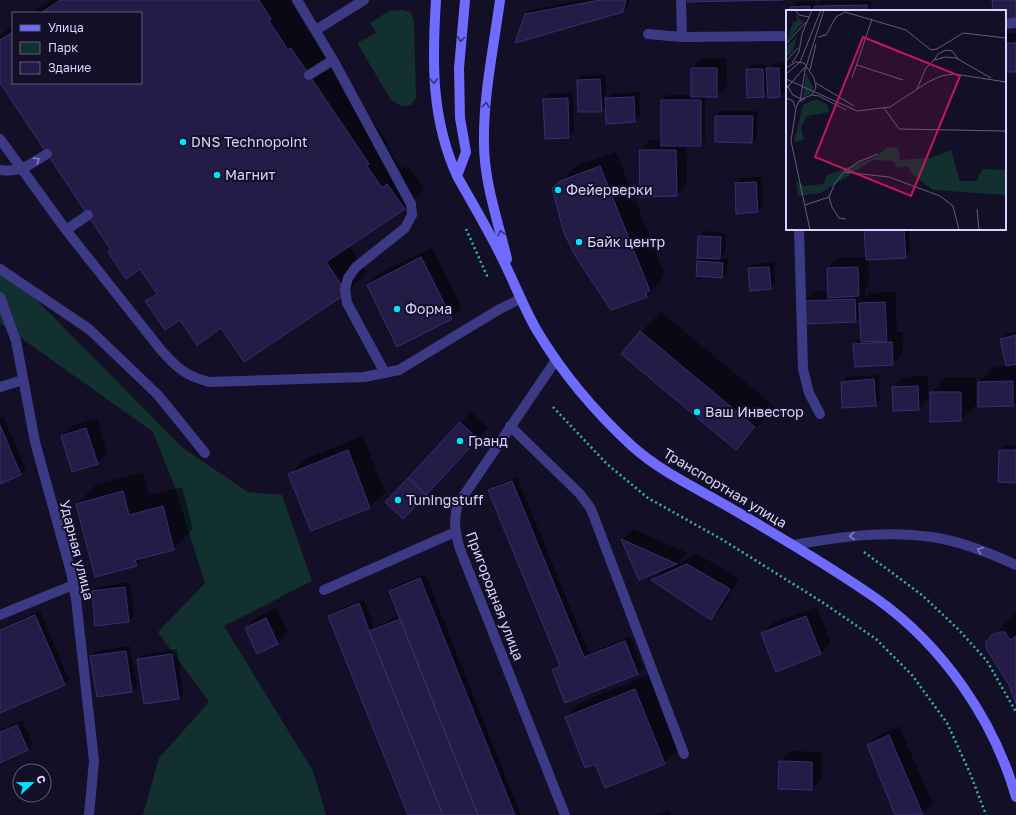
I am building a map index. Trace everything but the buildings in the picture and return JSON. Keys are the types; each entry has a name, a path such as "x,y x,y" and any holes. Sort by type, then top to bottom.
{"main road":[{"name":"Транспортная улица","path":"436,0 433,40 434,84 441,129 457,176 471,205 500,252 520,299 537,331 556,360 588,403 634,447 676,478 793,545 878,600 919,635 961,682 987,724 1008,768 1016,797"},
{"path":"457,176 466,152 460,118 459,68 465,0"},
{"name":"Транспортная улица","path":"500,0 486,108 484,143 488,182 514,284"}],"street":[{"path":"297,0 333,60 412,204 412,215 405,228 356,267 348,278 345,288 348,304 385,373"},
{"path":"316,30 364,0"},
{"path":"681,0 682,37"},
{"path":"1006,24 1016,23"},
{"path":"648,34 682,37 786,36"},
{"path":"309,75 333,60"},
{"path":"0,139 66,230 160,350 177,368 193,378 209,382 364,377 399,370 498,310 520,299"},
{"path":"0,170 10,171 22,169 47,154"},
{"path":"66,230 88,215"},
{"path":"799,230 803,369 809,393 820,414"},
{"path":"0,269 89,329 158,396 205,453"},
{"name":"Ударная улица","path":"0,297 16,341 35,442 73,585 94,761 90,815"},
{"name":"Пригородная улица","path":"556,360 458,504 454,517 455,532 460,549 565,815"},
{"path":"0,387 23,380"},
{"path":"510,426 580,494 592,509 684,754"},
{"path":"324,590 455,532"},
{"name":"Транспортная улица","path":"793,545 843,536 884,533 933,537 972,546 1016,565"},
{"path":"0,615 73,585"}],"path":[{"path":"553,407 607,464 648,498 723,540 822,602 876,639 912,675 947,723 970,773 986,815"},
{"path":"843,536 922,595 958,629 987,661 1016,712"}],"green space":[{"path":"402,10 411,12 414,21 416,98 411,105 402,106 391,100 357,43 376,33 370,23 389,11"},
{"path":"0,263 183,448 248,492 282,495 312,581 224,626 313,771 326,815 143,815 159,758 209,702 158,632 205,583 173,482 153,432 0,323"}],"place":[{"name":"DNS Technopoint","path":"183,142"},
{"name":"Магнит","path":"217,175"},
{"name":"Фейерверки","path":"558,190"},
{"name":"Байк центр","path":"579,242"},
{"name":"Форма","path":"397,309"},
{"name":"Ваш Инвестор","path":"697,412"},
{"name":"Гранд","path":"460,441"},
{"name":"Tuningstuff","path":"398,500"}]}
